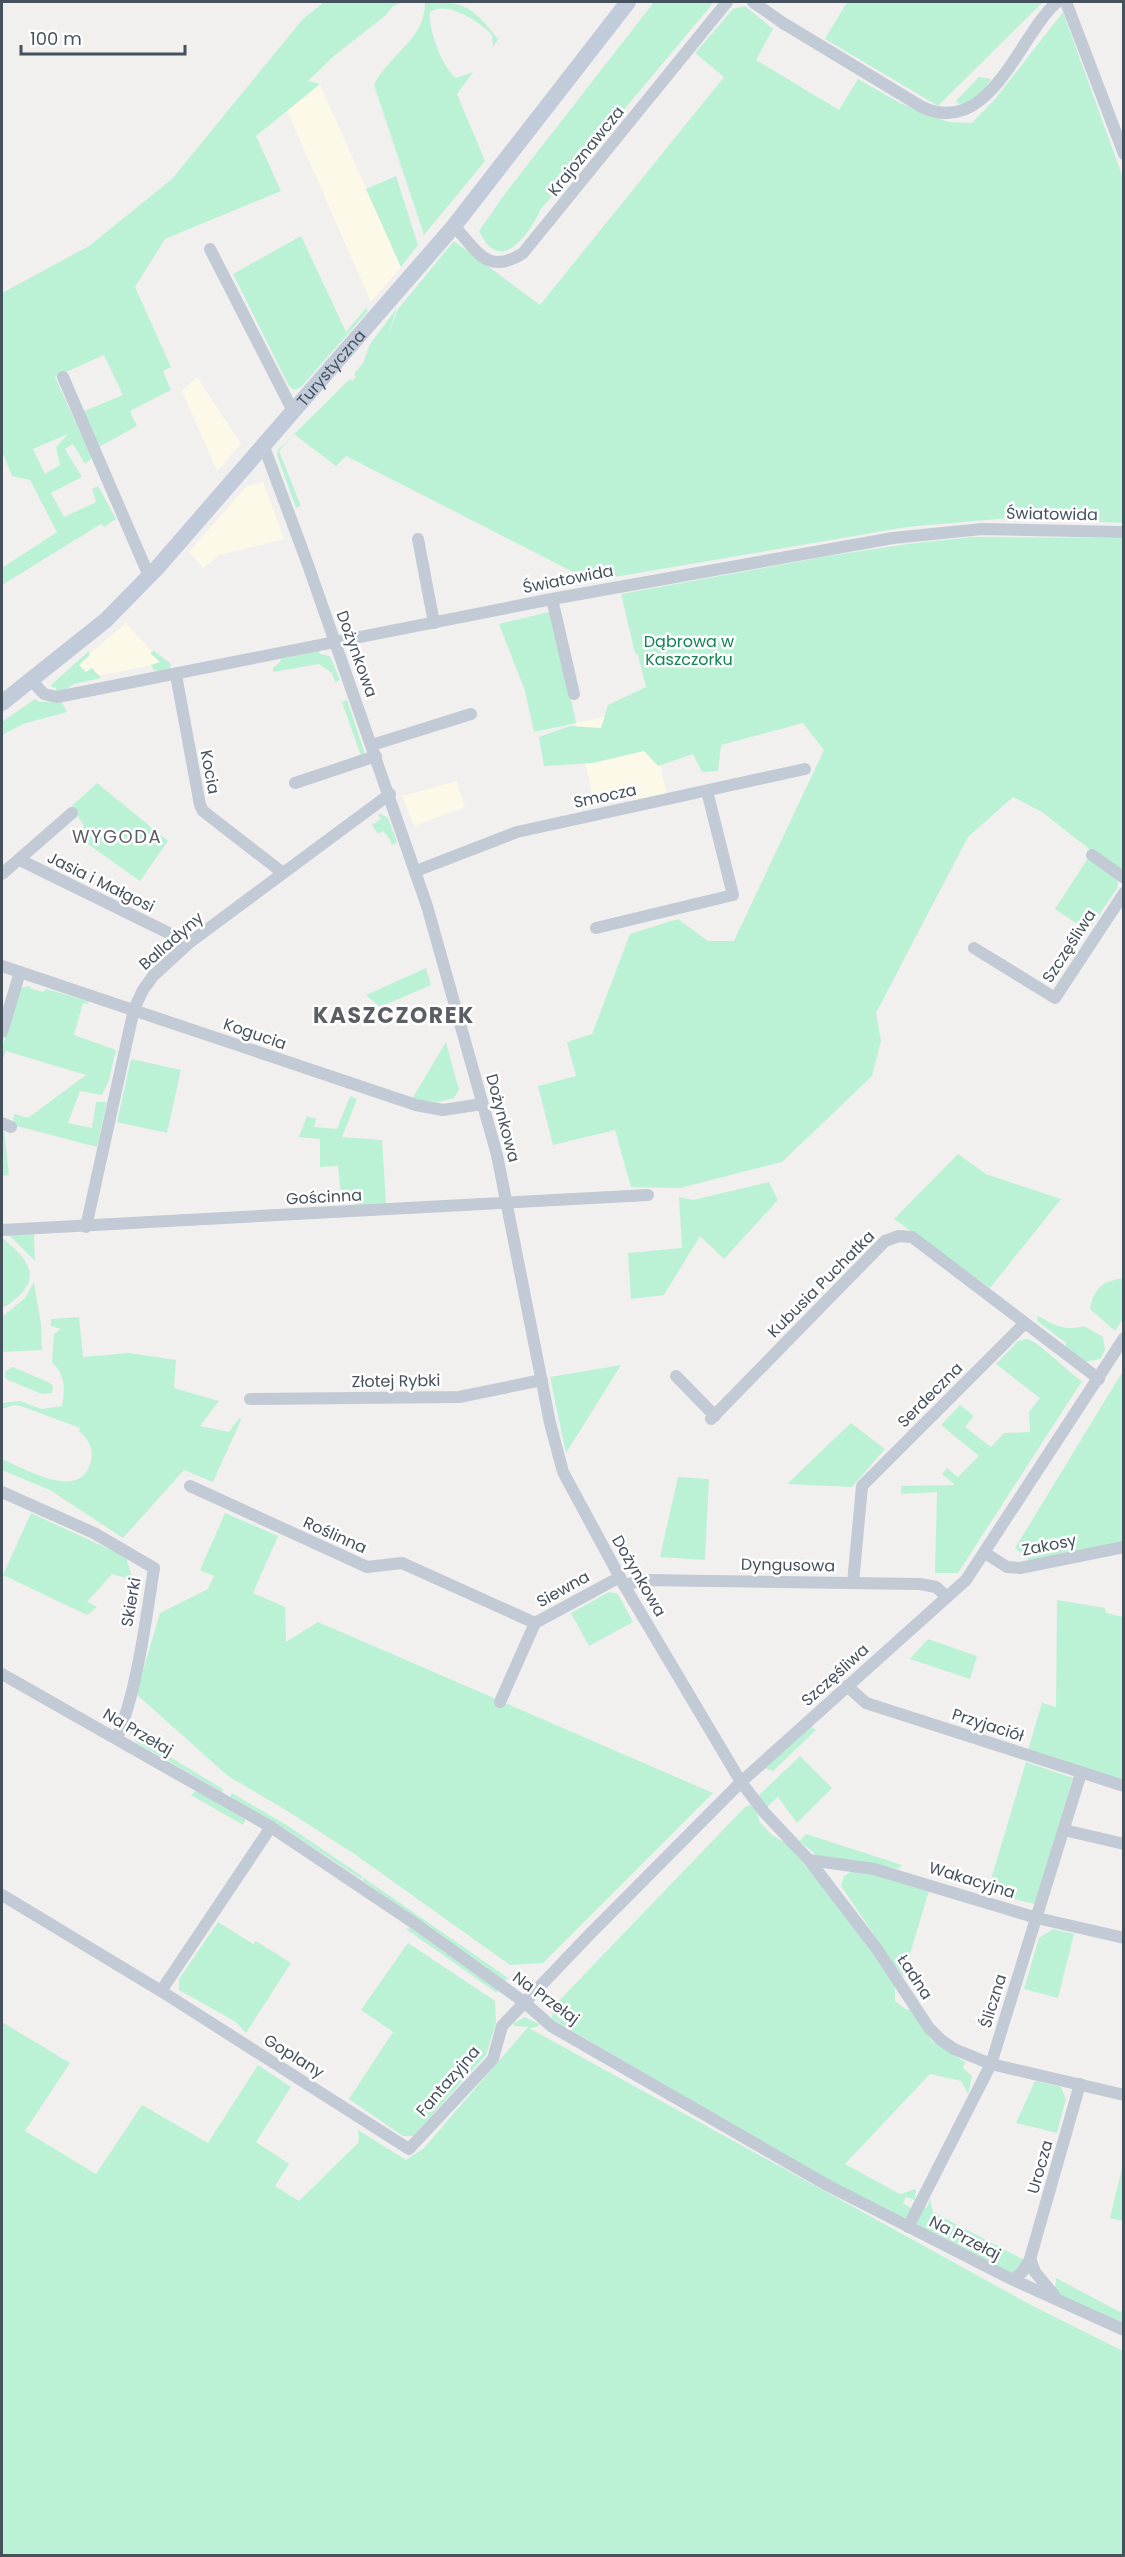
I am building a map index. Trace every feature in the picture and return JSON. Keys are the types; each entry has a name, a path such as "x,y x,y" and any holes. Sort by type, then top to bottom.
{"main road":[{"name":"Turystyczna","path":"2,703 106,620 149,576 454,226 628,2"}],"street":[{"name":"Krajoznawcza","path":"454,226 476,253 487,260 505,261 523,253 727,2"},
{"path":"753,2 798,33 922,107 942,112 963,110 984,97 1007,71 1037,23 1057,2"},
{"path":"1065,2 1124,154"},
{"path":"210,249 293,411"},
{"path":"63,377 149,576"},
{"name":"Dożynkowa","path":"263,444 416,871 497,1155 542,1380 563,1472 622,1581 741,1782"},
{"name":"Światowida","path":"31,680 44,694 57,697 552,599 894,538 982,529 1124,532"},
{"path":"418,539 434,623"},
{"path":"552,599 574,694"},
{"name":"Kocia","path":"176,675 203,811 283,873"},
{"path":"295,783 374,750 471,714"},
{"name":"Smocza","path":"416,871 517,832 805,769"},
{"path":"596,928 733,895 707,791"},
{"name":"Balladyny","path":"86,1227 134,1010 142,990 153,976 189,943 390,795"},
{"path":"2,874 72,813"},
{"path":"1092,855 1124,878"},
{"name":"Jasia i Małgosi","path":"20,860 189,943"},
{"name":"Szczęśliwa","path":"974,948 1053,1002 1124,893"},
{"name":"Kogucia","path":"2,966 422,1107 447,1110 482,1104"},
{"path":"2,1032 20,972"},
{"name":"Gościnna","path":"2,1230 648,1195"},
{"name":"Kubusia Puchatka","path":"676,1376 713,1418 885,1241 902,1235 912,1237 1024,1324"},
{"path":"1024,1324 1099,1378"},
{"name":"Serdeczna","path":"853,1583 862,1486 1024,1324"},
{"name":"Szczęśliwa","path":"524,2002 741,1782 966,1580 1124,1338"},
{"name":"Złotej Rybki","path":"250,1399 459,1397 542,1380"},
{"name":"Roślinna","path":"190,1486 367,1567 402,1563 535,1623"},
{"name":"Skierki","path":"2,1492 94,1533 154,1568 134,1677 123,1724 117,1738"},
{"name":"Zakosy","path":"985,1553 1007,1567 1020,1568 1124,1547"},
{"name":"Dyngusowa","path":"622,1581 927,1584 936,1587 947,1597"},
{"name":"Siewna","path":"500,1702 535,1623 622,1581"},
{"name":"Na Przełaj","path":"2,1674 271,1827 398,1912 524,2002 550,2026 827,2185 908,2228 1124,2330"},
{"name":"Przyjaciół","path":"847,1686 866,1703 1124,1786"},
{"name":"Śliczna","path":"908,2228 991,2064 1082,1773"},
{"name":"Ładna","path":"741,1782 764,1812 809,1860 877,1949 935,2035 954,2049 991,2064 1124,2095"},
{"path":"161,1991 271,1827"},
{"path":"1064,1830 1124,1844"},
{"name":"Wakacyjna","path":"809,1860 874,1869 1038,1918 1124,1938"},
{"name":"Goplany","path":"2,1895 161,1991 409,2149"},
{"name":"Fantazyjna","path":"409,2149 493,2059 500,2030 524,2002"},
{"name":"Urocza","path":"1014,2279 1023,2271 1030,2259 1080,2084"},
{"path":"1030,2259 1039,2278 1060,2300"}],"shaded area":[{"path":"320,84 401,267 371,302 287,111"},
{"path":"197,377 241,444 217,471 182,391"},
{"path":"263,482 284,539 219,555 203,568 189,552 247,486"},
{"path":"126,623 162,663 52,685"},
{"path":"647,707 667,794 631,802 629,794 594,802 576,723"},
{"path":"457,781 465,807 414,826 402,796"}],"green space":[{"path":"324,2 403,2 392,7 386,15 335,55 308,81 320,84 256,136 281,191 165,239 135,287 171,367 163,371 171,390 130,411 137,426 99,447 82,412 123,395 104,355 55,377 92,458 85,464 73,444 65,449 82,477 51,493 64,517 96,502 92,489 98,486 116,519 104,527 101,524 2,585 2,568 57,532 30,480 12,476 2,451 2,293 89,246 172,179 302,20","holes":["68,434 56,447 60,465 45,474 33,449"]},
{"path":"425,2 451,3 468,8 498,39 493,47 492,35 480,24 463,14 445,9 430,12 431,28 437,47 451,73 456,78 473,72 457,94 485,161 424,235 374,85 413,37 423,15"},
{"path":"654,2 714,2 541,209 521,240 514,247 506,250 498,251 490,247 479,231 507,191"},
{"path":"847,2 1043,2 938,106 825,39"},
{"path":"745,6 773,29 756,60 839,110 858,79 900,103 948,122 972,123 995,99 1063,12 1123,178 1123,523 1009,518 907,527 591,581 346,456 336,466 294,434 350,379 352,381 356,377 354,374 363,363 370,344 397,308 386,341 398,309 454,241 540,305 724,77 695,53 733,9"},
{"path":"979,77 991,79 984,90 962,106 956,101"},
{"path":"396,176 418,245 401,267 366,189"},
{"path":"301,236 346,332 366,308 368,311 301,387 294,390 289,386 233,274"},
{"path":"292,436 279,451 301,506 296,508 277,455 278,450"},
{"name":"Dąbrowa w Kaszczorku","path":"973,537 1123,538 1123,872 1102,859 1042,812 1013,797 968,837 876,1013 881,1041 872,1076 782,1162 680,1188 631,1187 615,1130 553,1145 538,1086 576,1076 567,1042 592,1034 630,934 678,919 708,941 734,941 824,750 803,723 721,745 718,771 702,772 693,754 658,766 644,751 593,763 544,766 539,737 570,726 601,728 608,705 646,687 621,594 829,556"},
{"path":"553,611 576,723 534,732 525,691 499,624"},
{"path":"89,651 89,656 79,665 86,672 92,668 101,678 56,691 56,687 53,688 51,685"},
{"path":"154,651 171,664 170,669 159,672 154,670 151,665 160,662 150,653"},
{"path":"319,651 320,654 330,656 340,680 335,682 332,673 319,664 273,672 273,668 281,659"},
{"path":"35,699 40,702 61,701 67,712 23,724 2,735 2,722"},
{"path":"347,700 365,754 361,756 342,702"},
{"path":"97,783 168,841 140,881 78,837 84,826 72,806"},
{"path":"381,814 388,818 397,842 392,845 383,831 378,834 372,825 381,819 378,815"},
{"path":"1088,858 1117,879 1118,887 1088,931 1055,909"},
{"path":"426,968 431,985 380,1007 366,995"},
{"path":"29,986 43,992 46,989 89,1001 88,1004 83,1003 74,1035 116,1050 109,1080 102,1095 80,1091 68,1123 92,1128 96,1102 107,1102 97,1147 13,1125 14,1114 28,1118 86,1075 6,1051 2,1062 2,1048 20,988"},
{"path":"446,1042 459,1090 454,1098 437,1102 412,1099"},
{"path":"131,1059 181,1070 167,1133 117,1122"},
{"path":"350,1096 357,1099 342,1137 382,1140 386,1203 355,1205 354,1202 342,1202 338,1166 320,1167 320,1139 299,1137 307,1116 316,1119 314,1127 337,1129"},
{"path":"4,1129 9,1175 2,1176 2,1130"},
{"path":"958,1154 986,1174 1061,1199 990,1288 894,1219"},
{"path":"769,1182 778,1200 724,1259 700,1236 664,1295 631,1299 628,1253 682,1248 679,1197 693,1200"},
{"path":"8,1234 34,1234 35,1261"},
{"path":"2,1238 23,1257 30,1272 26,1288 7,1306 2,1307"},
{"path":"1123,1278 1123,1319 1115,1331 1090,1309 1100,1287 1110,1281"},
{"path":"34,1282 41,1324 42,1350 2,1352 2,1317 25,1298"},
{"path":"1038,1316 1060,1327 1084,1326 1103,1337 1105,1350 1100,1359 1085,1362 1066,1349 1066,1343 1037,1321"},
{"path":"79,1317 83,1357 129,1353 176,1360 174,1388 219,1401 200,1426 229,1432 239,1418 241,1420 213,1482 184,1470 123,1538 50,1490 2,1470 2,1459 52,1479 77,1480 86,1473 92,1452 88,1441 79,1431 80,1428 21,1406 14,1405 2,1409 2,1403 20,1401 41,1409 62,1406 63,1382 52,1362 54,1334 61,1329 51,1326 51,1319"},
{"path":"1027,1339 1038,1345 1082,1381 958,1573 935,1573 937,1492 901,1494 901,1486 955,1485 942,1474 947,1468 958,1477 979,1456 941,1425 960,1405 974,1416 965,1427 991,1447 1004,1433 1030,1432 1029,1412 1040,1398 996,1364 1018,1341"},
{"path":"621,1365 566,1453 550,1377"},
{"path":"13,1367 50,1383 53,1387 52,1393 42,1394 8,1380 5,1377 5,1371"},
{"path":"1123,1371 1123,1542 1030,1561 1015,1548"},
{"path":"851,1423 885,1449 852,1487 787,1484"},
{"path":"678,1477 709,1479 705,1560 660,1557"},
{"path":"31,1513 126,1557 133,1580 112,1574 87,1602 97,1607 87,1615 3,1575"},
{"path":"225,1513 278,1536 253,1593 285,1607 286,1642 318,1622 713,1793 543,1963 510,1965 356,1855 228,1776 136,1694 160,1613 208,1589 214,1576 200,1570"},
{"path":"609,1592 618,1594 633,1622 589,1646 571,1613"},
{"path":"1057,1600 1105,1608 1106,1613 1123,1617 1123,1781 1028,1750 1042,1703 1056,1707"},
{"path":"928,1639 977,1656 970,1679 910,1659"},
{"path":"810,1726 816,1730 773,1771 765,1768"},
{"path":"130,1733 223,1789 222,1792 137,1743"},
{"path":"800,1756 832,1788 797,1823 778,1797 767,1807 758,1796"},
{"path":"1026,1762 1073,1778 1035,1904 987,1893"},
{"path":"196,1791 245,1819 243,1825 191,1795"},
{"path":"232,1793 288,1826 362,1876 361,1879 285,1829 230,1797"},
{"path":"751,1805 757,1812 759,1821 772,1835 787,1844 829,1894 888,1972 895,1988 895,2001 905,2009 911,2010 932,2041 965,2062 963,2068 972,2076 968,2094 961,2081 930,2074 845,2164 900,2194 916,2189 915,2200 906,2197 903,2203 911,2208 906,2217 902,2219 831,2182 552,2019 553,2007 745,1807"},
{"path":"806,1834 902,1865 898,1869 816,1855 800,1841"},
{"path":"857,1868 929,1891 903,1977 841,1886 844,1876"},
{"path":"364,1878 508,1978 505,1981 362,1880"},
{"path":"218,1922 253,1944 256,1941 291,1963 246,2033 236,2022 179,1990 179,1979"},
{"path":"411,1928 498,1990 497,1993 406,1929"},
{"path":"1053,1929 1074,1934 1058,1998 1024,1989 1039,1938"},
{"path":"408,1943 495,2001 496,2023 486,2055 413,2136 403,2136 349,2099 393,2032 361,2010"},
{"path":"525,2017 539,2024 537,2027 529,2028 1031,2305 1123,2351 1123,2555 2,2555 2,2022 70,2063 25,2131 96,2174 142,2105 208,2143 258,2065 291,2087 256,2142 289,2164 275,2186 299,2201 359,2142 358,2130 406,2160 423,2149 528,2027 512,2024"},
{"path":"1035,2081 1061,2087 1066,2099 1057,2133 1016,2123"},
{"path":"1123,2164 1123,2221 1110,2218"},
{"path":"930,2199 933,2212 1024,2260 1016,2273 1009,2273 918,2227 916,2221"},
{"path":"1056,2278 1120,2312 1123,2310 1123,2325 1060,2296 1055,2290"}],"district":[{"name":"WYGODA","path":"117,836"},
{"name":"KASZCZOREK","path":"394,1015"}]}
